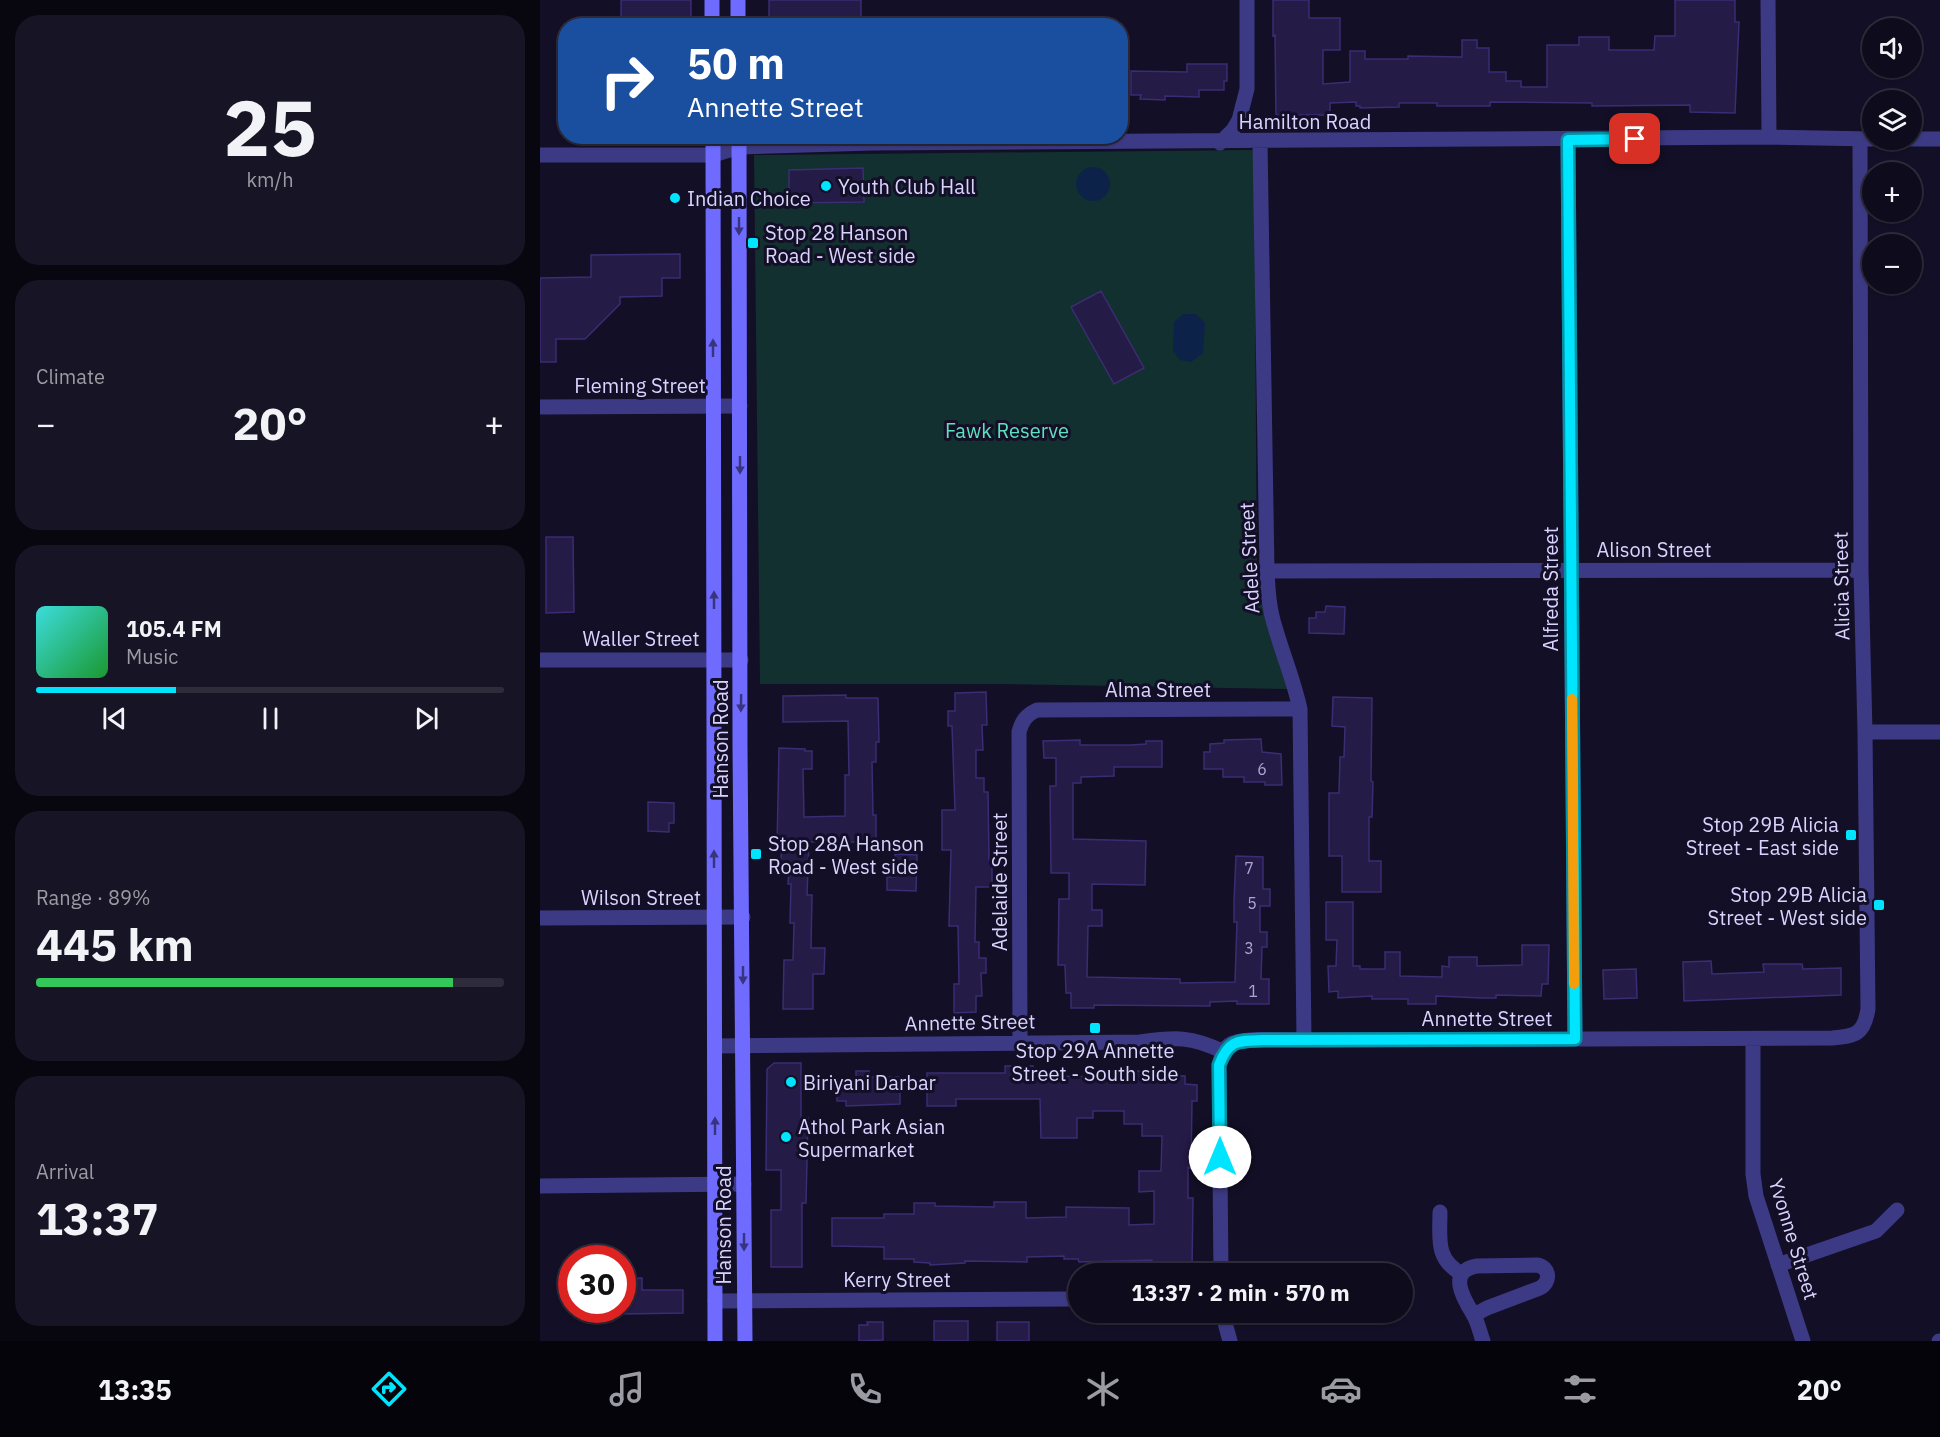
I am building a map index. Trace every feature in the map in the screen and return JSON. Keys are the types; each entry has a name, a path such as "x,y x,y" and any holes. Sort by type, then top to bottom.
{"main road":[{"path":"712,0 712,18"},
{"path":"738,0 738,18"},
{"name":"Hanson Road","path":"712,144 715,1341"},
{"name":"Hanson Road","path":"739,144 740,746 745,1341"}],"street":[{"path":"1220,143 1239,120 1247,89 1246,0"},
{"path":"1768,0 1769,137"},
{"name":"Hamilton Road","path":"1128,143 1769,137 1862,139"},
{"path":"1922,139 1940,139"},
{"name":"Alfreda Street","path":"1568,140 1575,1039"},
{"name":"Adele Street","path":"1260,142 1267,571 1274,626 1300,709 1304,1040"},
{"name":"Hamilton Road","path":"540,155 713,155 735,144"},
{"name":"Alicia Street","path":"1861,1032 1868,1009 1861,570 1866,150"},
{"name":"Fleming Street","path":"540,407 740,406"},
{"name":"Alison Street","path":"1267,571 1861,570"},
{"name":"Waller Street","path":"540,660 741,660"},
{"name":"Alma Street","path":"1022,722 1029,714 1037,710 1300,709"},
{"name":"Adelaide Street","path":"1020,1042 1019,732 1022,722"},
{"path":"1865,732 1940,732"},
{"name":"Wilson Street","path":"540,918 742,917"},
{"name":"Annette Street","path":"715,1046 1140,1042 1187,1038 1198,1040 1221,1058 1229,1044 1242,1041 1753,1039 1849,1037 1861,1032"},
{"name":"Yvonne Street","path":"1753,1039 1753,1174 1756,1196 1803,1341"},
{"path":"1221,1058 1221,1263"},
{"path":"540,1186 744,1184"},
{"path":"1778,1264 1876,1231 1898,1210"},
{"path":"1440,1212 1442,1255 1454,1269 1462,1274"},
{"path":"1474,1315 1545,1285 1548,1278 1547,1271 1537,1265 1477,1266 1468,1268 1462,1274 1461,1291 1466,1305 1474,1315 1483,1341"},
{"name":"Kerry Street","path":"716,1301 1068,1299"},
{"path":"1225,1323 1230,1341"}],"green space":[{"name":"Fawk Reserve","path":"1254,150 1257,575 1267,620 1289,689 1001,684 760,684 754,155"}],"water":[{"path":"1093,167 1105,172 1110,184 1105,196 1093,201 1081,196 1076,184 1081,172"},
{"path":"1183,314 1196,314 1205,323 1203,353 1191,362 1180,360 1173,351 1174,322"}],"building":[{"path":"621,0 691,0 691,18 621,18"},
{"path":"769,0 861,0 861,18 769,18"},
{"path":"1273,0 1309,0 1309,18 1340,18 1340,50 1323,50 1323,84 1350,82 1350,51 1365,51 1365,59 1408,59 1408,56 1462,57 1462,40 1477,40 1477,48 1489,48 1489,72 1506,72 1506,81 1521,81 1521,87 1547,87 1547,45 1579,45 1579,37 1609,37 1609,50 1654,50 1655,36 1675,36 1675,0 1735,0 1735,22 1739,22 1735,113 1690,112 1690,105 1592,106 1592,103 1490,102 1490,106 1399,103 1399,107 1360,108 1356,106 1356,102 1330,103 1330,115 1276,115"},
{"path":"1187,64 1227,64 1227,81 1224,81 1224,90 1199,90 1199,97 1165,96 1165,100 1140,99 1141,95 1131,95 1131,71 1187,72"},
{"name":"Youth Club Hall","path":"863,168 864,202 789,203 789,170"},
{"path":"680,254 680,278 662,278 662,296 620,297 620,304 585,339 556,339 556,362 540,362 540,278 591,277 591,255"},
{"path":"1101,291 1144,368 1114,384 1071,307"},
{"path":"546,537 573,537 574,612 546,613"},
{"path":"1326,606 1345,607 1344,634 1309,633 1309,618 1316,618 1316,612 1325,612"},
{"path":"986,692 987,725 982,725 983,750 976,750 976,778 984,778 984,792 988,792 989,860 992,860 992,887 976,887 975,942 979,942 979,958 986,958 986,973 981,973 982,996 976,996 976,1012 954,1013 954,984 959,984 958,926 949,926 951,850 942,850 942,810 955,810 952,726 948,726 948,711 955,711 955,693"},
{"path":"846,695 846,698 878,698 879,742 876,742 876,762 872,762 876,842 809,842 807,895 812,895 811,948 825,948 824,974 813,974 813,1009 783,1009 784,960 793,960 794,923 790,923 789,871 780,870 782,846 777,846 779,748 812,751 812,769 803,769 804,817 845,816 845,775 849,775 848,721 783,722 783,696"},
{"path":"1333,697 1372,698 1371,781 1373,782 1372,817 1369,817 1369,861 1381,861 1381,892 1342,892 1342,856 1329,856 1329,793 1339,793 1340,757 1344,757 1345,727 1332,726"},
{"path":"1261,739 1262,752 1281,754 1282,785 1244,782 1244,777 1223,777 1223,769 1204,769 1204,752 1210,752 1210,744 1224,743 1224,740"},
{"path":"1080,740 1080,745 1131,745 1146,744 1146,741 1162,741 1162,767 1114,767 1114,776 1081,777 1081,783 1073,783 1073,839 1146,841 1145,885 1092,884 1092,910 1102,910 1102,926 1088,926 1087,977 1180,979 1180,983 1235,982 1236,856 1263,857 1263,889 1270,889 1270,906 1260,906 1260,932 1267,932 1267,947 1262,947 1261,979 1269,979 1269,1004 1237,1004 1237,1001 1210,1002 1210,1006 1094,1005 1094,1008 1071,1008 1071,993 1066,993 1065,965 1058,965 1059,899 1069,899 1069,873 1051,873 1050,786 1056,786 1056,758 1044,758 1043,741"},
{"path":"648,802 674,803 674,823 669,823 669,832 648,831"},
{"path":"895,854 917,855 916,891 887,890 887,877 895,877"},
{"path":"1326,902 1353,902 1353,966 1360,966 1360,969 1385,969 1385,952 1400,952 1400,976 1442,977 1442,966 1449,967 1449,957 1477,957 1477,966 1522,965 1522,945 1549,945 1548,984 1542,984 1541,996 1496,995 1496,998 1482,998 1436,996 1436,1004 1408,1004 1408,999 1372,999 1372,996 1338,998 1338,991 1329,992 1328,966 1336,966 1337,940 1326,940"},
{"path":"1711,961 1712,974 1764,972 1763,964 1802,964 1803,969 1841,968 1841,995 1684,1001 1683,962"},
{"path":"1636,969 1637,998 1604,999 1603,970"},
{"path":"774,1063 801,1063 801,1118 808,1118 806,1203 802,1203 802,1267 771,1267 771,1210 781,1210 781,1170 766,1170 767,1069"},
{"path":"1005,1066 1033,1066 1033,1076 1135,1077 1136,1071 1157,1072 1157,1075 1185,1076 1185,1084 1197,1085 1197,1101 1192,1101 1191,1168 1188,1167 1188,1198 1193,1198 1192,1263 1152,1263 1152,1260 1079,1262 1078,1259 1064,1259 1064,1256 1027,1257 1027,1262 965,1261 965,1263 930,1265 930,1263 914,1262 914,1259 884,1259 884,1247 832,1246 832,1218 884,1218 884,1214 914,1214 914,1203 935,1203 935,1206 994,1207 994,1202 1026,1202 1026,1218 1066,1217 1066,1207 1129,1208 1129,1225 1154,1224 1154,1191 1139,1192 1139,1171 1161,1171 1162,1136 1142,1136 1142,1124 1124,1124 1124,1111 1093,1111 1093,1118 1077,1118 1077,1138 1041,1138 1040,1099 956,1099 956,1106 927,1106 927,1073 1005,1073"},
{"path":"856,1071 869,1071 869,1077 900,1077 900,1104 846,1106 846,1101 837,1101 837,1079 856,1078"},
{"path":"636,1278 642,1278 642,1290 683,1290 683,1313 636,1314"},
{"path":"934,1321 968,1321 968,1341 934,1341"},
{"path":"867,1322 883,1322 883,1340 859,1341 859,1325 868,1325"},
{"path":"997,1322 1029,1322 1029,1341 997,1341"}],"slow traffic":[{"path":"1572,699 1574,984"}],"place":[{"name":"Youth Club Hall","path":"826,186"},
{"name":"Indian Choice","path":"675,198"},
{"name":"Stop 28 Hanson Road - West side","path":"753,243"},
{"name":"Stop 29B Alicia Street - East side","path":"1851,835"},
{"name":"Stop 28A Hanson Road - West side","path":"756,854"},
{"name":"Stop 29B Alicia Street - West side","path":"1879,905"},
{"name":"Stop 29A Annette Street - South side","path":"1095,1028"},
{"name":"Biriyani Darbar","path":"791,1082"},
{"name":"Athol Park Asian Supermarket","path":"786,1137"}],"route":[{"path":"1220,1157 1219,1065 1229,1044 1263,1040 1575,1039 1568,140 1635,139"}]}
